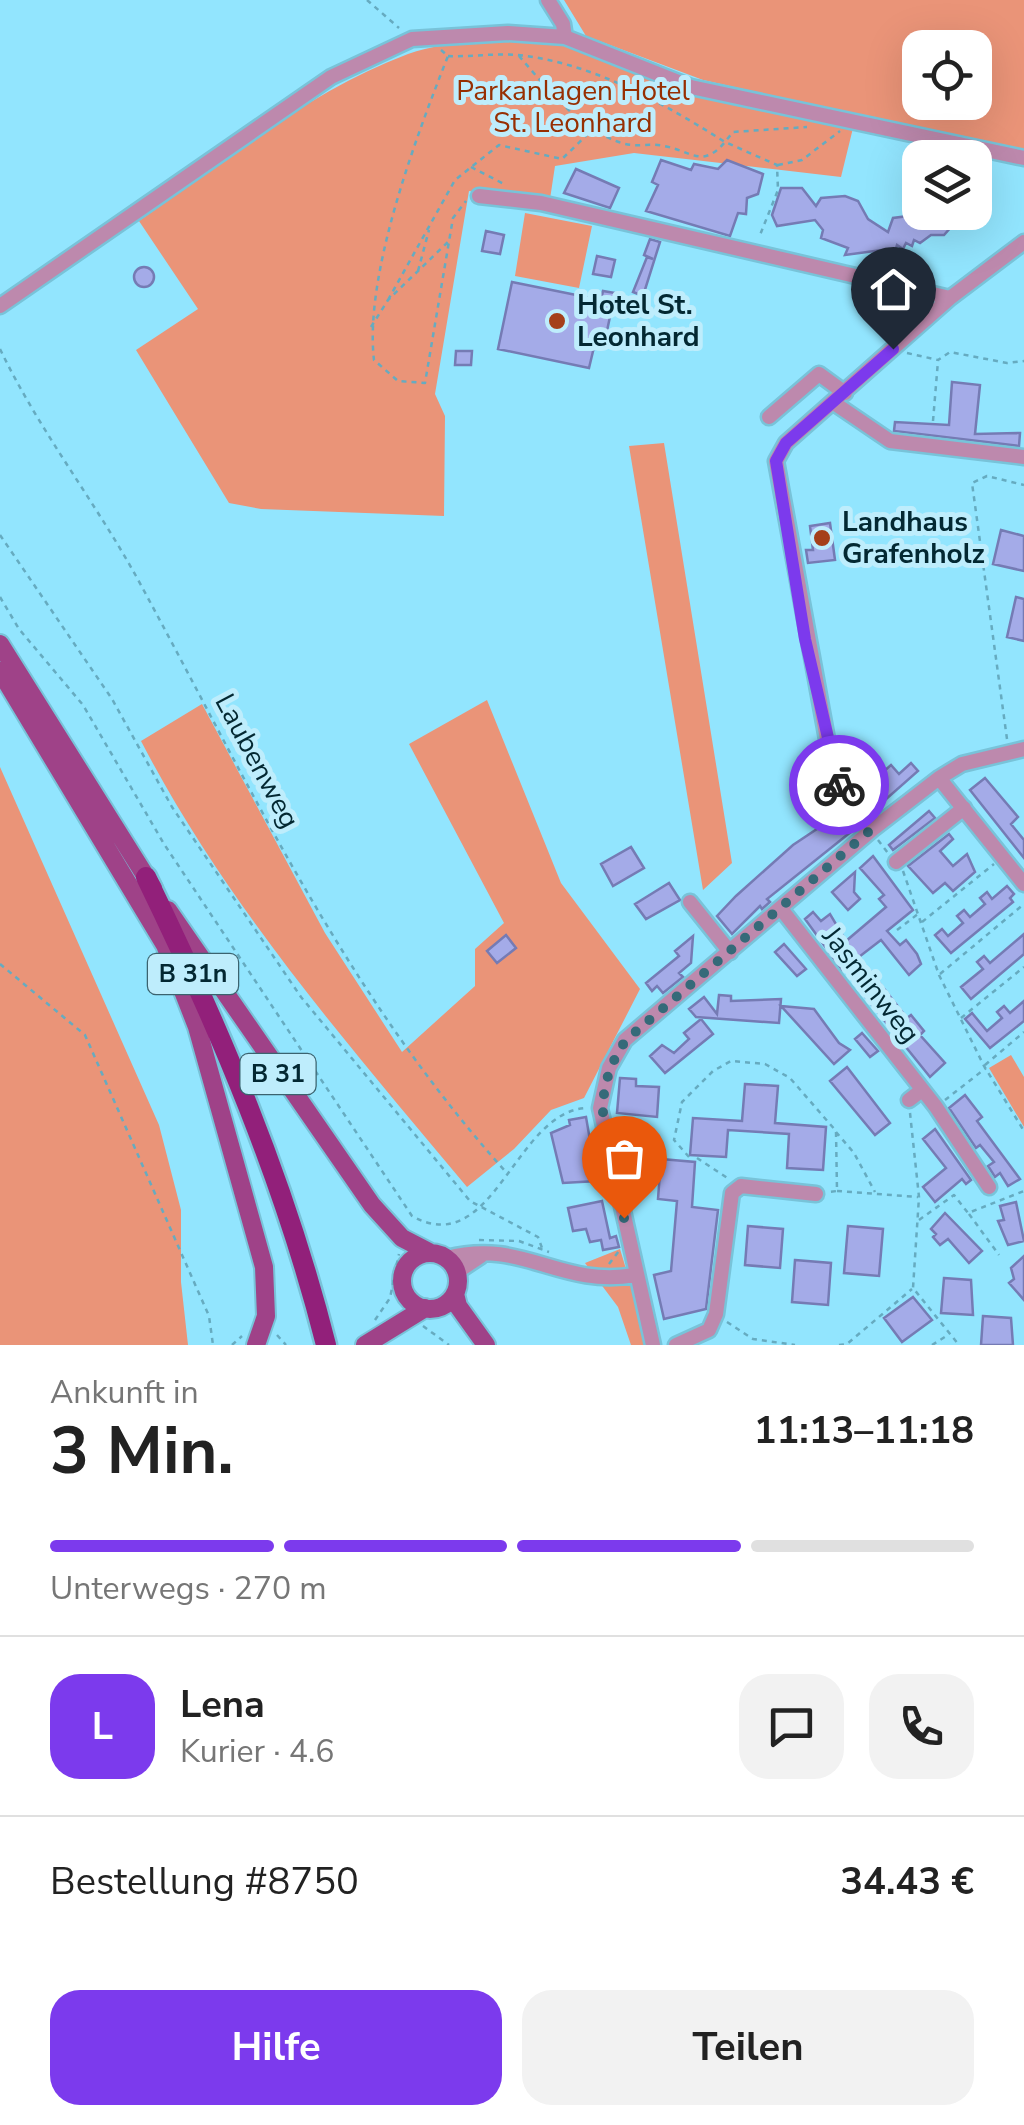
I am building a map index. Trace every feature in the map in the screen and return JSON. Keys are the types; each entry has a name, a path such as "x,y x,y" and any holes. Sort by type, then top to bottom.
{"highway":[{"name":"B 31n","path":"146,877 219,1026 233,1074 285,1207 326,1345"},
{"name":"B 31n","path":"165,945 233,1074"}],"main road":[{"name":"B 31","path":"0,644 146,877 372,1205 402,1238 444,1261"},
{"name":"B 31","path":"0,671 165,945 210,1065 264,1266 266,1316 260,1345"},
{"path":"371,1336 403,1291 406,1265 444,1261 455,1294 482,1340"},
{"path":"403,1291 426,1313 482,1340"},
{"path":"371,1336 426,1313 455,1294"}],"street":[{"path":"552,5 565,37"},
{"path":"0,306 331,77 412,39 508,34 565,37 691,86 1024,158"},
{"path":"479,196 541,203 950,298"},
{"path":"872,830 840,786 829,750 776,461 786,443 950,298 1024,242"},
{"path":"768,417 819,374 840,398 890,441 1024,457"},
{"path":"653,1345 600,1108 610,1068 626,1040 872,830 939,778 962,764 1024,749"},
{"path":"939,778 1024,884"},
{"path":"896,862 964,808"},
{"path":"690,902 730,952"},
{"name":"Jasminweg","path":"782,910 916,1095 936,1107 990,1186"},
{"path":"676,1345 708,1330 716,1314 732,1192 741,1186 816,1194"},
{"path":"444,1261 491,1251 526,1257 577,1277 635,1275"}],"path":[{"path":"367,0 412,39"},
{"path":"430,38 448,56 518,55 592,74 660,101 725,142 777,166 802,160 849,124 830,125"},
{"path":"518,55 558,100 593,129 626,144 665,146 697,160 714,155 733,132 811,126"},
{"path":"448,56 398,198 370,328 374,360 398,381 425,383 453,218 463,202 479,196"},
{"path":"760,235 778,190 777,166"},
{"path":"418,272 430,223"},
{"path":"370,328 388,300 450,240"},
{"name":"Laubenweg","path":"0,349 133,571 332,940 434,1090 506,1172"},
{"path":"893,349 938,360 950,352 1008,363 1024,361"},
{"path":"933,421 938,360"},
{"path":"1006,754 1008,736 972,484 988,476 1024,485"},
{"path":"0,535 112,699 172,807 301,997 470,1200 538,1237 542,1248"},
{"path":"0,598 19,630 83,705 164,844 412,1216 442,1225 473,1216 506,1172 562,1116 582,1107 600,1108"},
{"path":"872,830 909,879 939,975 985,1067 1024,1131"},
{"path":"922,922 1003,857"},
{"path":"939,975 1024,904"},
{"path":"897,930 919,913"},
{"path":"0,964 85,1035 209,1316 213,1345"},
{"path":"960,1019 1024,967"},
{"path":"936,1107 1024,1032"},
{"path":"689,1157 674,1140 682,1102 713,1070 731,1061 765,1064 790,1078 854,1153 876,1194"},
{"path":"916,1095 919,1197 913,1288 958,1345"},
{"path":"836,1132 837,1191"},
{"path":"697,1158 741,1186"},
{"path":"816,1194 837,1191 919,1197"},
{"path":"968,1213 1024,1191"},
{"path":"918,1221 954,1195 999,1255"},
{"path":"604,1264 614,1260 620,1244 629,1243"},
{"path":"839,1345 847,1344 913,1288"},
{"path":"371,1336 386,1304"},
{"path":"426,1313 429,1328 449,1345"},
{"path":"716,1314 753,1340 795,1345"},
{"path":"932,1345 949,1334"}],"green space":[{"path":"564,0 1024,0 1024,152 992,145 992,140 970,140 703,80 586,36"},
{"name":"Parkanlagen Hotel St. Leonhard","path":"477,40 563,45 683,89 854,124 841,177 634,153 555,166 550,199 469,191 435,394 445,416 444,516 261,509 229,503 136,350 198,309 139,221 336,87 408,54"},
{"path":"525,213 592,226 579,288 515,276"},
{"path":"664,443 732,863 703,890 629,446"},
{"path":"487,700 561,883 640,989 584,1098 551,1110 514,1149 467,1187 335,1028 251,917 211,860 141,741 202,704 325,933 402,1052 475,986 475,949 504,923 409,744"},
{"path":"0,767 159,1125 181,1210 181,1282 188,1345 0,1345"},
{"path":"1011,1055 1024,1077 1024,1127 989,1068"},
{"path":"620,1249 649,1345 631,1345 618,1307 585,1263"}],"building":[{"path":"661,160 691,170 694,164 718,169 727,160 763,174 758,194 747,198 746,214 738,213 730,236 646,211 658,185 652,182"},
{"path":"576,169 619,188 610,208 564,193"},
{"path":"781,188 802,188 816,206 821,198 845,196 858,201 868,219 888,232 893,218 902,217 902,230 948,230 920,243 914,240 912,246 906,243 903,249 897,245 895,252 889,249 845,255 848,248 821,238 823,230 815,220 777,226 772,215"},
{"path":"486,231 504,235 500,254 482,251"},
{"path":"650,239 660,242 643,296 633,292 647,257 653,259 644,255"},
{"path":"597,256 615,260 611,277 593,274"},
{"path":"140,267 148,267 154,277 148,287 140,287 134,281 134,273"},
{"name":"Hotel St. Leonhard","path":"512,282 601,300 603,291 615,293 604,345 595,343 589,368 498,349"},
{"path":"456,351 472,351 471,365 455,365"},
{"path":"952,382 980,385 975,434 1020,433 1019,446 894,431 895,422 949,425"},
{"name":"Landhaus Grafenholz","path":"830,523 835,560 808,563 806,550 813,550 810,526"},
{"path":"1001,530 1024,536 1024,571 993,564"},
{"path":"1016,597 1024,599 1024,641 1007,637"},
{"path":"911,763 918,771 876,808 861,791 891,765 899,774"},
{"path":"985,778 1018,817 1011,824 1024,840 1024,858 970,790"},
{"path":"844,811 857,827 767,899 770,902 762,909 760,906 732,934 717,916 793,845"},
{"path":"929,811 935,818 893,850 889,845"},
{"path":"949,834 953,839 940,851 953,866 967,854 975,872 953,891 945,883 933,893 908,866"},
{"path":"631,847 644,868 613,886 601,864"},
{"path":"873,856 913,910 887,931 900,945 906,940 917,954 921,964 909,975 881,940 842,970 805,919 813,912 821,921 830,914 846,941 886,907 879,899 884,895 860,868"},
{"path":"855,872 854,892 860,899 848,910 832,892"},
{"path":"669,883 680,900 646,919 635,904"},
{"path":"1007,886 1014,894 1010,898 1013,902 951,953 935,935 942,929 948,936 963,923 957,916 964,910 970,917 985,904 980,898 987,892 992,899"},
{"path":"1024,934 1024,954 971,999 961,987 983,969 977,962 984,956 990,963"},
{"path":"506,935 516,948 497,963 487,951"},
{"path":"693,936 691,963 679,973 683,977 663,993 657,986 652,991 646,983 679,956 675,951"},
{"path":"784,944 806,969 797,976 775,952"},
{"path":"871,972 907,1018 911,1015 924,1031 920,1035 945,1063 930,1077 855,984"},
{"path":"719,995 731,996 731,1001 781,999 779,1023 696,1017 689,1009 704,997 717,1014"},
{"path":"1024,1001 1024,1021 990,1048 965,1019 972,1013 987,1031 1002,1018 997,1012 1004,1006 1010,1013"},
{"path":"781,1006 814,1009 839,1043 850,1050 834,1064"},
{"path":"701,1019 713,1034 665,1073 650,1056 662,1045 674,1053 689,1039 684,1033"},
{"path":"862,1033 878,1051 870,1057 855,1039"},
{"path":"847,1067 890,1123 875,1135 830,1081"},
{"path":"620,1078 636,1079 636,1086 659,1087 657,1117 617,1113"},
{"path":"745,1084 778,1086 775,1123 826,1127 823,1170 787,1168 789,1134 728,1130 726,1157 690,1155 693,1118 742,1121"},
{"path":"965,1095 982,1117 977,1121 1020,1179 1008,1186 1000,1173 995,1177 988,1166 994,1162 980,1145 976,1148 949,1108"},
{"path":"586,1117 597,1181 563,1183 551,1133 570,1125 569,1120"},
{"path":"935,1129 971,1180 966,1184 962,1179 935,1202 923,1187 946,1168 923,1139"},
{"path":"661,1159 695,1162 692,1207 718,1210 706,1309 664,1319 654,1275 671,1271 677,1201 658,1199"},
{"path":"602,1201 610,1238 616,1236 619,1247 603,1250 601,1240 590,1242 586,1229 573,1231 568,1208"},
{"path":"1016,1202 1024,1241 1008,1245 998,1221 1004,1220 1000,1206"},
{"path":"945,1213 982,1251 969,1263 948,1239 940,1245 933,1237 936,1234 931,1229"},
{"path":"748,1226 783,1229 780,1268 745,1265"},
{"path":"848,1226 883,1229 879,1276 844,1273"},
{"path":"1024,1256 1024,1300 1009,1283 1014,1279 1011,1268"},
{"path":"795,1260 831,1263 828,1305 792,1302"},
{"path":"944,1278 971,1280 973,1315 941,1313"},
{"path":"913,1297 932,1320 902,1342 884,1318"},
{"path":"983,1316 1011,1318 1013,1345 981,1345"}],"way so far":[{"path":"624,1218 600,1108 614,1057 626,1040 873,828 839,785"}],"place":[{"name":"Hotel St. Leonhard","path":"557,321"},
{"name":"Landhaus Grafenholz","path":"822,538"}],"route":[{"path":"839,785 805,639 776,461 786,443 893,349"}]}
